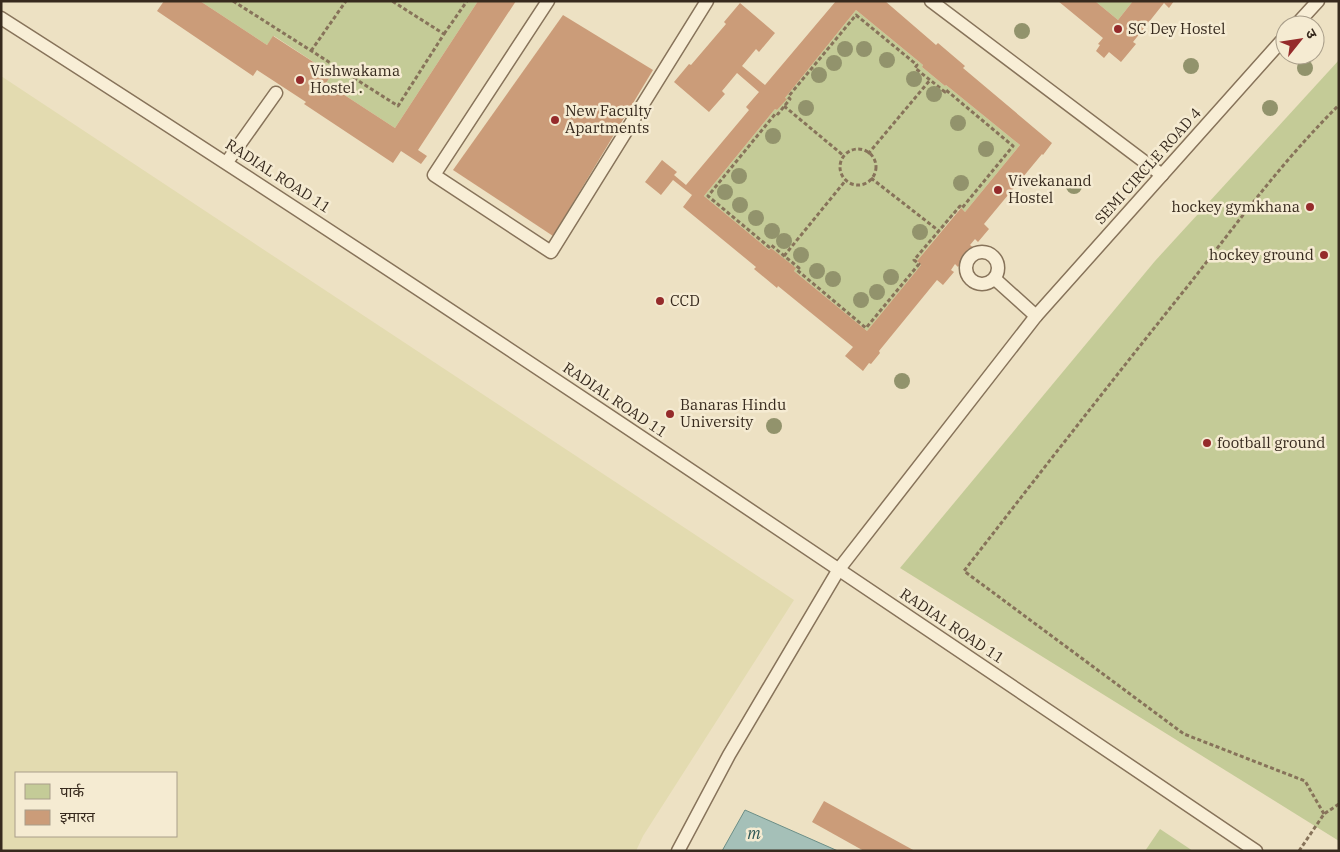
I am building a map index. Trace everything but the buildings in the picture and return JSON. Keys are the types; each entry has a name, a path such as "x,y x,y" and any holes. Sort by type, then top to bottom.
{"lane":[{"path":"548,1 434,175 551,252 707,1"},
{"path":"931,1 1162,175"},
{"path":"1305,15 1318,1"},
{"name":"RADIAL ROAD 11","path":"1,18 227,162 839,569 1256,851"},
{"name":"SEMI CIRCLE ROAD 4","path":"678,851 729,755 839,569 1036,316 1275,49"},
{"path":"227,162 276,93"},
{"path":"995,279 1036,316"}],"path":[{"path":"233,1 398,106 467,1"},
{"path":"311,51 346,1"},
{"path":"392,1 444,34"},
{"path":"856,15 916,65 915,68 930,80 945,92 946,90 1013,146 962,208 960,206 914,260 919,264 866,328 797,270 799,268 771,245 769,247 708,196 776,113 778,114 790,99 788,97 856,15"},
{"path":"868,154 930,80"},
{"path":"1324,814 1305,780 1184,734 964,571 1066,438 1273,179 1339,105"},
{"path":"784,106 844,156"},
{"path":"856,149 868,154 874,161 875,166 875,172 871,178 863,184 851,183 846,180 840,170 840,164 844,156 856,149"},
{"path":"871,178 939,231"},
{"path":"784,256 846,180"},
{"path":"1299,851 1324,814 1339,804"}],"shaded area":[{"path":"1,76 794,600 643,836 636,851 1,851"}],"green space":[{"path":"200,1 478,1 395,128 326,83 332,74 274,36 267,45"},
{"path":"1095,1 1133,1 1118,20"},
{"path":"856,10 923,65 922,67 945,86 1020,145 965,212 960,208 917,261 921,265 867,331 794,271 795,268 771,248 769,250 704,196 775,109 777,110 786,99"},
{"path":"1339,60 1339,841 900,568 1155,261"},
{"path":"1160,829 1193,851 1145,851"}],"water":[{"name":"m","path":"745,810 838,851 722,851"}],"place":[{"name":"SC Dey Hostel","path":"1118,29"},
{"name":"Vishwakama Hostel .","path":"300,80"},
{"name":"New Faculty Apartments","path":"555,120"},
{"name":"Vivekanand Hostel","path":"998,190"},
{"name":"hockey gymkhana","path":"1310,207"},
{"name":"hockey ground","path":"1324,255"},
{"name":"CCD","path":"660,301"},
{"name":"Banaras Hindu University","path":"670,414"},
{"name":"football ground","path":"1207,443"}]}
